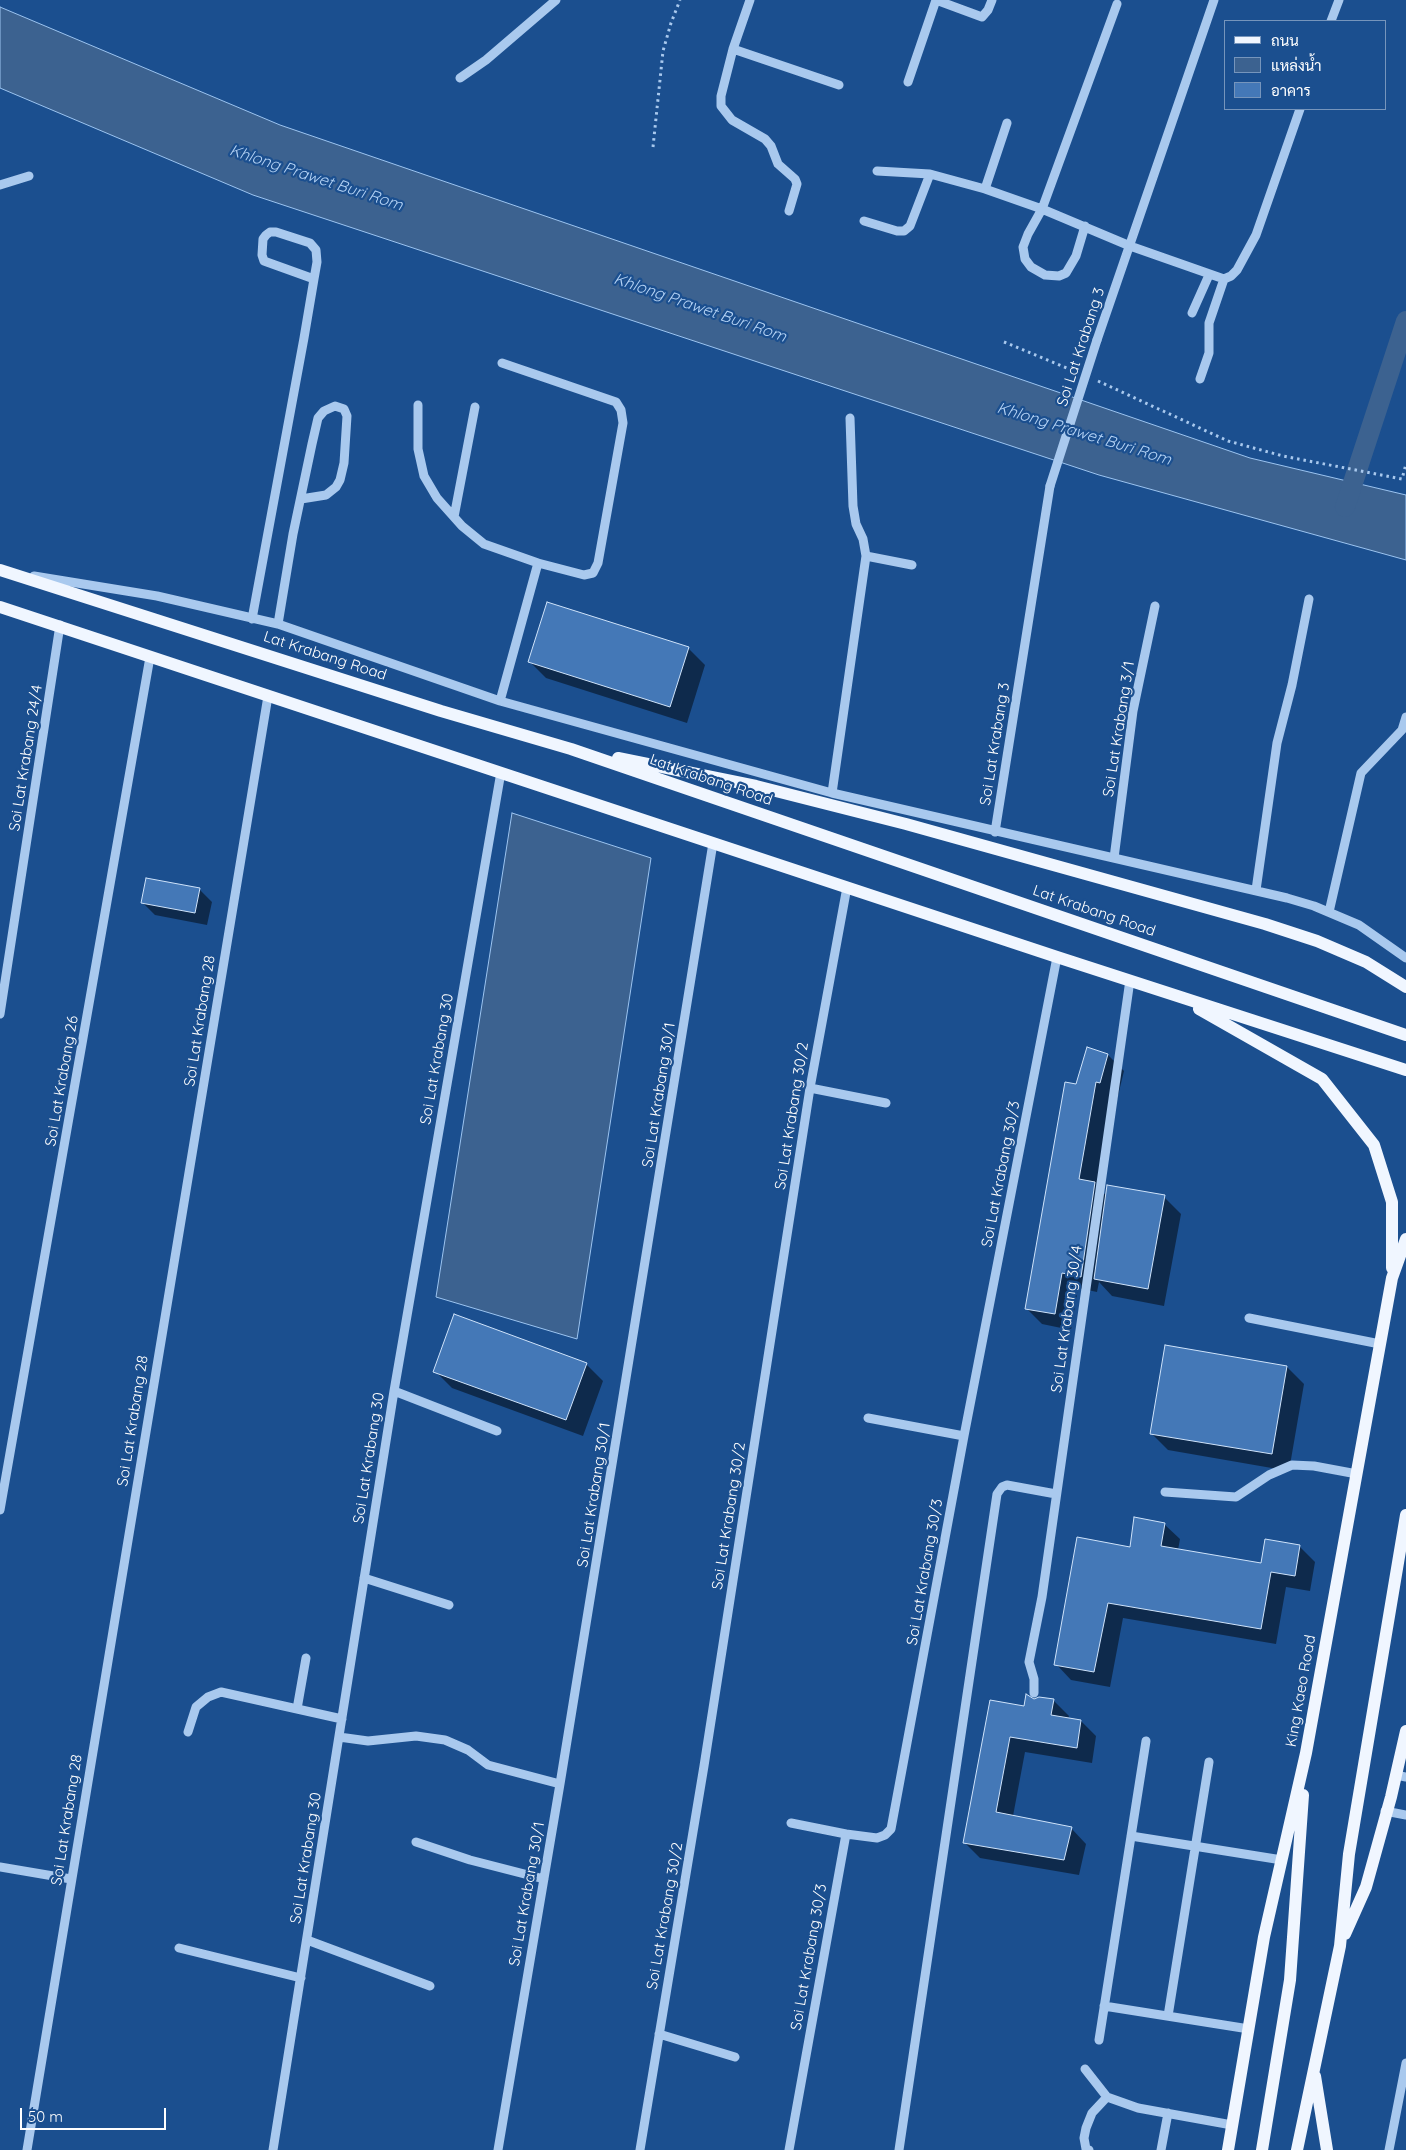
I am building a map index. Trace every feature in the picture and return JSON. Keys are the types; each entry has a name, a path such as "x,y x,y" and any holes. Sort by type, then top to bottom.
{"main road":[{"name":"Lat Krabang Road","path":"2,570 441,711 571,749 1406,1035"},
{"path":"0,607 60,625 150,657 1057,957 1406,1070"},
{"path":"571,749 756,786 906,824 1265,924 1318,941 1366,962 1406,987"},
{"path":"1175,995 1322,1079 1374,1145 1392,1202 1392,1278"},
{"name":"King Kaeo Road","path":"1228,2150 1264,1937 1306,1753 1392,1278 1405,1243"},
{"path":"1297,2150 1340,1946 1349,1854 1406,1515"},
{"path":"1340,1946 1366,1887 1385,1811 1401,1776 1406,1731"},
{"path":"1262,2150 1290,1980 1306,1753"},
{"path":"1314,2066 1327,2150"}],"street":[{"path":"460,78 486,60 556,0"},
{"path":"750,0 733,49 721,96 721,106 732,120 765,139 771,146 778,164 795,179 798,184 790,211"},
{"path":"908,82 936,0 982,17 988,10 992,0"},
{"name":"Soi Lat Krabang 3","path":"995,832 1050,486 1097,340 1214,0"},
{"path":"1331,20 1339,0"},
{"path":"1085,226 1071,267 1066,273 1059,276 1045,275 1031,267 1025,260 1023,247 1042,209 1117,4"},
{"path":"733,49 839,85"},
{"path":"876,171 930,174 984,189 1042,209 1130,246 1224,279 1231,276 1237,270 1256,235 1300,110"},
{"path":"984,189 1007,122"},
{"path":"864,221 897,231 904,231 910,226 930,174"},
{"path":"0,186 29,176"},
{"path":"252,619 314,279 317,262 316,250 310,243 276,232 270,232 266,235 263,239 262,255 264,261 314,279"},
{"path":"1192,313 1209,275"},
{"path":"1200,378 1209,353 1209,323 1224,279"},
{"path":"418,406 418,449 424,476 437,498 454,517 484,544 538,563 584,575 593,573 598,563 612,494 623,423 622,410 616,402 502,363"},
{"path":"278,624 300,499 318,418 324,411 336,406 344,409 347,416 344,464 340,480 336,487 326,495 300,499"},
{"path":"454,517 475,407"},
{"path":"832,793 866,556 863,539 856,524 852,506 850,418"},
{"path":"866,556 912,565"},
{"path":"500,701 538,563"},
{"path":"2,570 157,596 278,624 500,701 832,793 995,832 1256,890 1329,912 1359,924 1406,958"},
{"path":"1256,890 1277,743 1292,685 1309,599"},
{"name":"Soi Lat Krabang 3/1","path":"1114,858 1133,711 1155,606"},
{"name":"Soi Lat Krabang 24/4","path":"0,1014 60,625"},
{"name":"Soi Lat Krabang 26","path":"0,1510 150,657"},
{"name":"Soi Lat Krabang 28","path":"27,2150 268,696"},
{"path":"1329,912 1361,773 1402,730 1406,717"},
{"name":"Soi Lat Krabang 30","path":"273,2150 394,1391 501,772"},
{"name":"Soi Lat Krabang 30/1","path":"498,2150 714,844"},
{"name":"Soi Lat Krabang 30/2","path":"640,2150 704,1766 810,1088 847,887"},
{"name":"Soi Lat Krabang 30/3","path":"789,2150 846,1834 877,1838 891,1830 964,1436 1057,957"},
{"name":"Soi Lat Krabang 30/4","path":"1034,1693 1034,1679 1029,1662 1042,1597 1130,980"},
{"path":"810,1088 886,1103"},
{"path":"1249,1318 1380,1344"},
{"path":"394,1391 497,1431"},
{"path":"868,1418 964,1436"},
{"path":"1165,1492 1236,1497 1269,1475 1292,1465 1314,1466 1357,1474"},
{"path":"899,2150 997,1494 1007,1485 1056,1494"},
{"path":"364,1578 449,1604"},
{"path":"297,1709 306,1658"},
{"path":"188,1732 196,1708 208,1696 221,1692 342,1719"},
{"path":"339,1737 368,1741 416,1736 445,1740 468,1750 488,1764 560,1784"},
{"path":"1099,2040 1146,1740"},
{"path":"1168,2016 1209,1762"},
{"path":"1385,1811 1406,1815"},
{"path":"790,1823 846,1834"},
{"path":"1131,1836 1282,1860"},
{"path":"416,1842 470,1860 544,1879"},
{"path":"0,1867 72,1879"},
{"path":"307,1940 430,1986"},
{"path":"179,1948 301,1978"},
{"path":"1104,2006 1249,2029"},
{"path":"660,2034 735,2057"},
{"path":"1390,2150 1406,2063"},
{"path":"1084,2069 1107,2097 1138,2108 1232,2125"},
{"path":"1089,2150 1086,2148 1084,2138 1086,2128 1092,2113 1107,2097"},
{"path":"1162,2150 1168,2113"}],"path":[{"path":"653,147 664,51 671,23 680,0"},
{"path":"1004,342 1081,374"},
{"path":"1096,380 1228,441 1283,456 1402,479 1406,464"}],"water":[{"name":"Khlong Prawet Buri Rom","path":"0,7 280,125 1250,458 1406,495 1406,560 1099,475 253,195 0,88"},
{"path":"512,813 651,858 577,1339 436,1297"}],"building":[{"path":"547,602 689,647 670,707 528,662"},
{"path":"146,878 200,888 195,913 141,903"},
{"path":"1087,1047 1108,1054 1100,1083 1096,1082 1079,1179 1095,1182 1081,1277 1062,1273 1055,1314 1025,1309 1065,1082 1076,1084"},
{"path":"1107,1185 1165,1195 1148,1289 1094,1279"},
{"path":"454,1314 587,1363 566,1420 433,1372"},
{"path":"1165,1345 1287,1366 1272,1454 1150,1434"},
{"path":"1134,1517 1165,1523 1161,1546 1261,1563 1265,1539 1300,1545 1295,1576 1271,1572 1261,1629 1108,1603 1094,1672 1054,1665 1077,1537 1130,1547"},
{"path":"1026,1694 1034,1699 1039,1697 1054,1699 1051,1715 1081,1720 1077,1748 1010,1737 996,1812 1072,1827 1064,1860 963,1843 990,1700 1024,1706"}],"waterway":[{"path":"1345,507 1406,321"}]}
